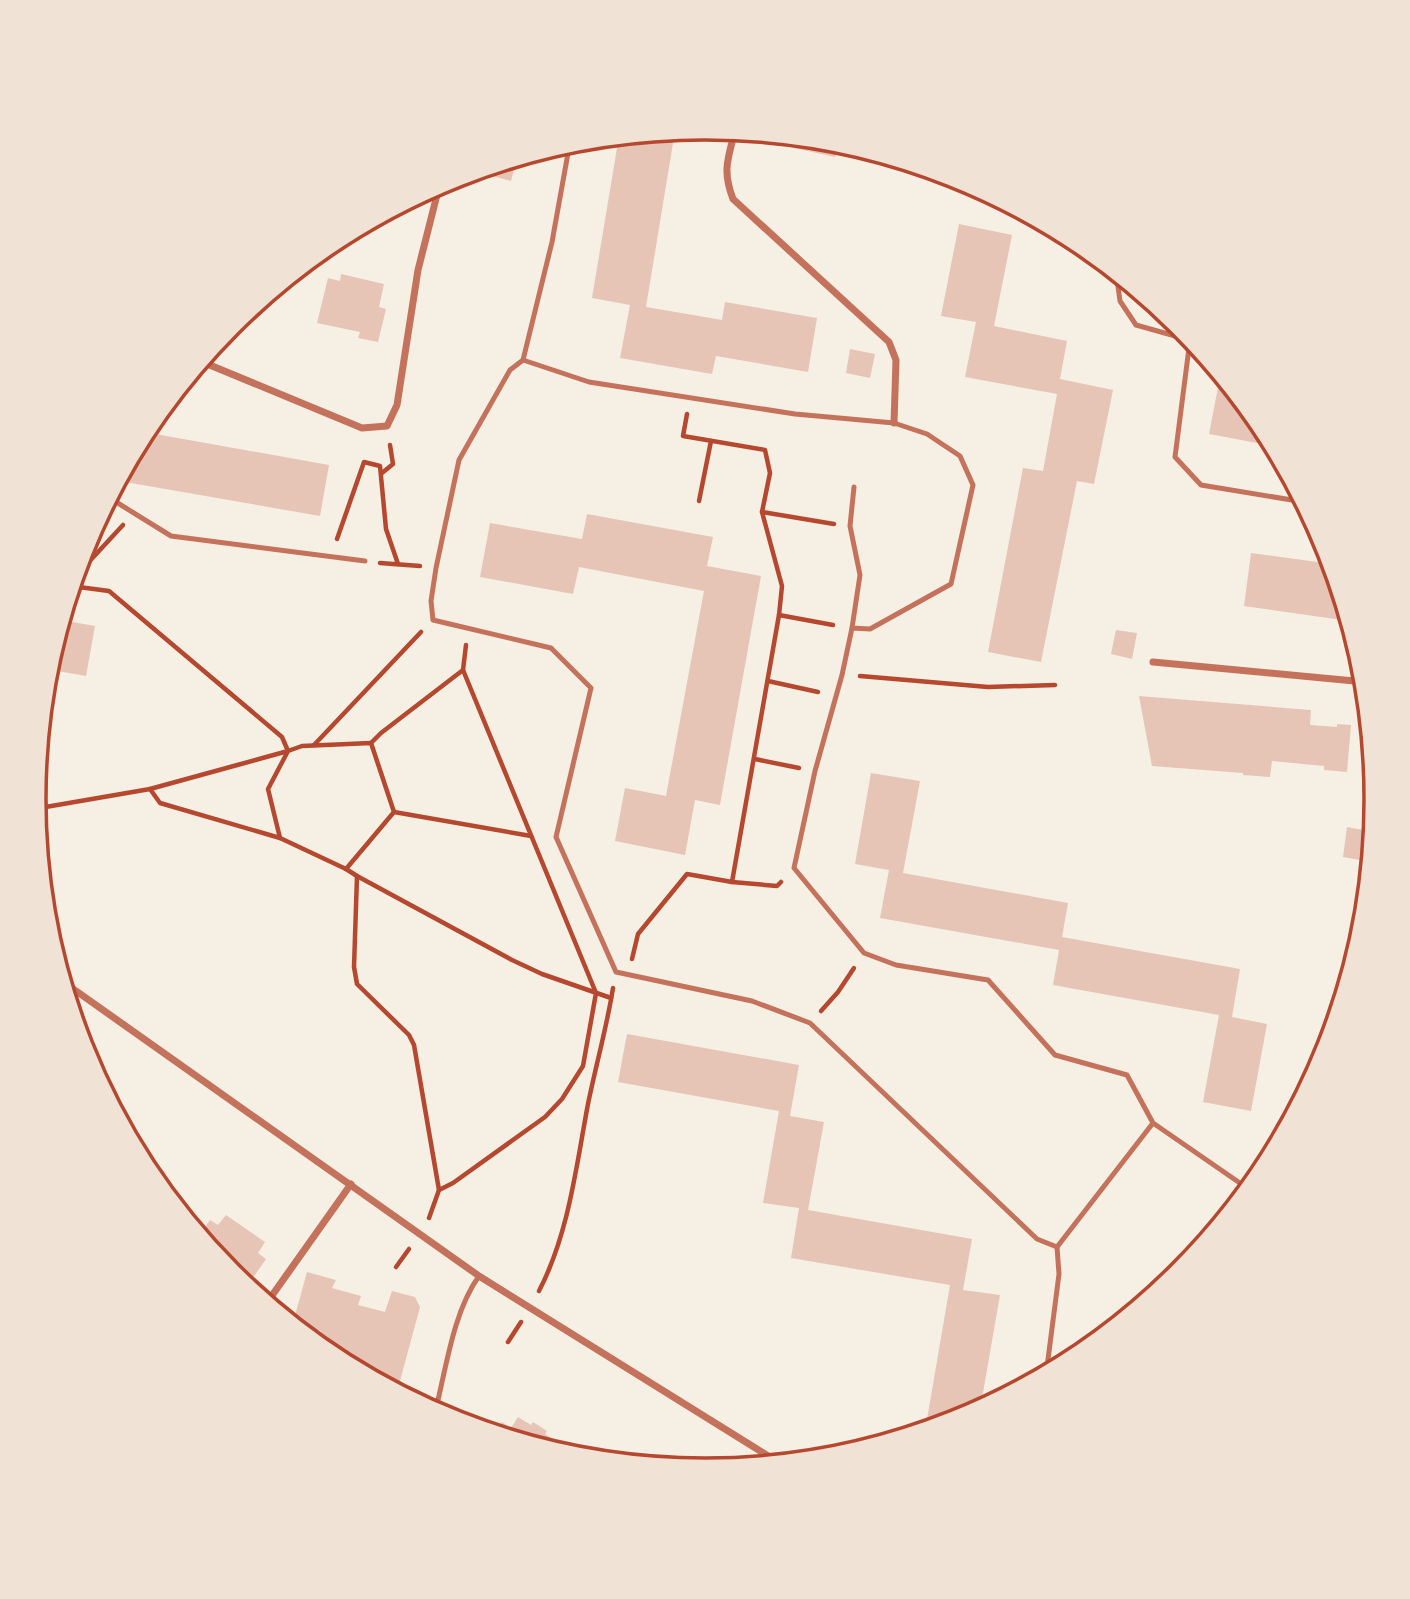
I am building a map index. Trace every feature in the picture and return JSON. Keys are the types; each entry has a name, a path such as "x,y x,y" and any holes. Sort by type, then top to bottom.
{"street":[{"path":"733,141 726,181 733,199 889,342 896,360 894,423"},
{"path":"209,365 362,428 387,426 397,405 418,270 436,198"},
{"path":"1153,662 1354,681"},
{"path":"74,989 479,1276 768,1456"},
{"path":"272,1296 351,1184"}],"lane":[{"path":"568,155 552,242 523,360 510,370 459,460 436,568 431,601 433,620 551,648 591,688 556,837 615,972 752,1001 810,1023 1037,1239 1056,1247"},
{"path":"1118,286 1120,301 1136,325 1174,336"},
{"path":"1190,353 1175,457 1200,485 1292,500"},
{"path":"523,360 589,382 795,414 894,423 927,434 960,456 972,485 951,584 870,629 852,628"},
{"path":"855,487 850,526 860,575 852,628 815,771 794,868 864,953 896,965 988,980 1055,1055 1127,1075 1153,1123 1241,1183"},
{"path":"117,503 171,536 365,561"},
{"path":"1048,1363 1059,1274 1056,1247 1153,1123"},
{"path":"438,1402 460,1312 468,1291 479,1276"}],"path":[{"path":"690,397 683,436 765,450 770,473 762,512 782,586 755,759 732,882"},
{"path":"381,473 393,464 387,426"},
{"path":"699,501 711,441"},
{"path":"331,556 364,462 380,466 386,529 398,564"},
{"path":"762,512 850,526"},
{"path":"91,560 135,513"},
{"path":"387,564 436,568"},
{"path":"80,587 110,591 282,737 288,751"},
{"path":"779,615 852,628"},
{"path":"313,746 389,663 433,620"},
{"path":"439,1189 453,1183 545,1117 562,1099 583,1066 596,993 463,670 468,628"},
{"path":"46,807 150,789 302,746 372,743 381,733 463,670"},
{"path":"842,675 988,687 1055,685"},
{"path":"768,681 835,696"},
{"path":"372,743 394,812"},
{"path":"280,838 268,789 288,751"},
{"path":"755,759 815,771"},
{"path":"150,789 160,803 280,838 346,869 512,960 542,974 611,998"},
{"path":"394,812 531,836"},
{"path":"346,869 394,812"},
{"path":"508,1342 530,1309 553,1265 576,1179 615,972 632,960 638,933 687,874 777,886 794,868"},
{"path":"357,876 354,967 357,984 409,1035 414,1045 439,1189 428,1221 396,1268"},
{"path":"829,1003 864,953"}],"building":[{"path":"673,141 646,307 722,320 725,302 817,318 808,372 716,356 712,374 620,358 630,305 592,298 617,146"},
{"path":"794,147 836,153 835,157"},
{"path":"514,168 511,181 491,176"},
{"path":"959,224 1012,235 994,326 1067,341 1060,379 1113,390 1094,484 1077,481 1041,662 988,652 1023,468 1043,471 1057,394 965,377 976,322 941,316"},
{"path":"341,274 384,284 379,307 386,309 378,342 358,338 360,332 317,323 328,278 340,281"},
{"path":"850,349 875,354 870,378 846,373"},
{"path":"1218,386 1259,443 1209,434"},
{"path":"156,434 329,465 320,516 127,482"},
{"path":"587,514 713,537 707,566 761,576 720,805 695,800 685,855 615,841 625,788 666,796 704,591 579,567 573,594 480,577 490,523 582,539"},
{"path":"1251,553 1320,562 1339,620 1244,606"},
{"path":"70,622 95,626 86,676 58,671"},
{"path":"1116,630 1137,633 1132,659 1111,654"},
{"path":"1139,696 1311,710 1310,725 1351,725 1347,772 1324,770 1324,766 1272,761 1270,777 1152,766"},
{"path":"871,773 920,781 903,873 1068,903 1062,937 1240,969 1232,1017 1267,1024 1251,1111 1203,1102 1219,1015 1053,985 1059,950 880,918 889,870 855,864"},
{"path":"1347,827 1363,830 1361,860 1343,857"},
{"path":"627,1034 799,1065 790,1116 824,1122 808,1210 972,1239 963,1290 1000,1295 982,1398 927,1420 950,1285 791,1258 799,1208 763,1203 779,1111 618,1082"},
{"path":"226,1215 265,1242 258,1253 266,1259 252,1279 204,1228 210,1220 218,1225"},
{"path":"307,1272 336,1280 332,1288 361,1296 358,1305 385,1312 392,1291 415,1297 420,1307 399,1384 345,1352 346,1349 337,1346 320,1334 321,1331 311,1328 295,1316"},
{"path":"518,1417 531,1425 533,1422 558,1442 499,1426 502,1422 511,1428"}]}
